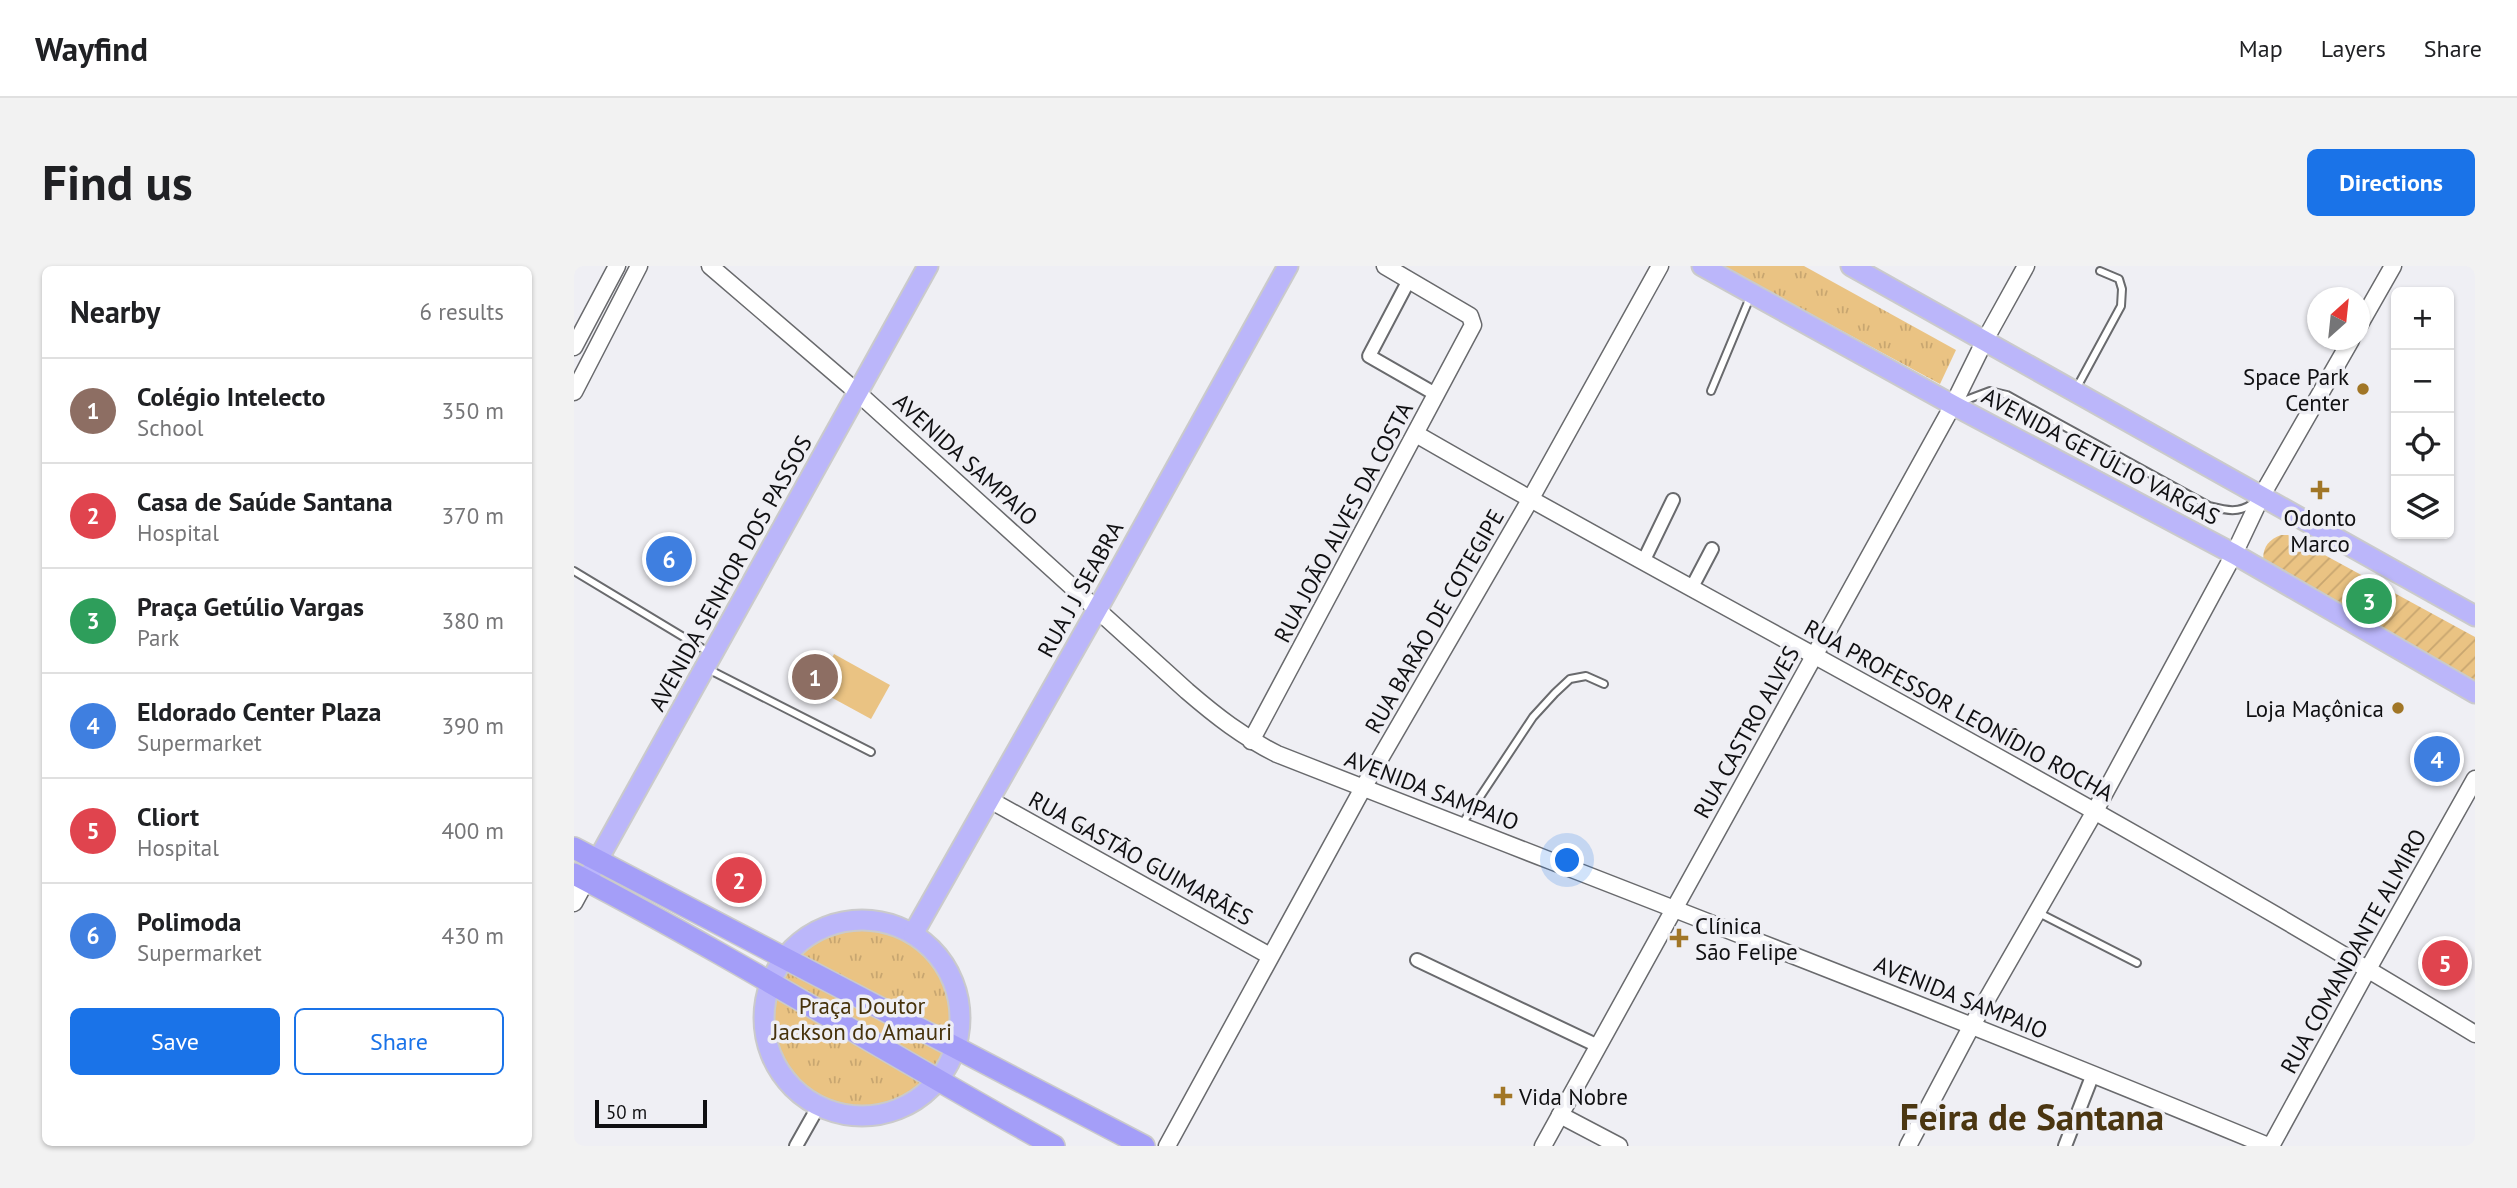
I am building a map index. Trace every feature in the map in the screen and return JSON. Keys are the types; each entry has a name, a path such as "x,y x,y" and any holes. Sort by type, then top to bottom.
{"highway":[{"path":"574,848 1144,1146"},
{"path":"580,877 1054,1146"}],"main road":[{"name":"AVENIDA SENHOR DOS PASSOS","path":"580,877 597,860 928,266"},
{"name":"RUA J J SEABRA","path":"913,934 1288,266"},
{"name":"AVENIDA GETÚLIO VARGAS","path":"1702,266 1953,405 2234,554 2475,694"},
{"name":"AVENIDA GETÚLIO VARGAS","path":"1851,266 2475,616"},
{"path":"877,921 913,934 932,949 947,969 957,992 961,1012 956,1048 951,1061 939,1082 900,1110 876,1116 849,1116 818,1107 799,1094 783,1078 772,1059 765,1039 763,1017 765,996 770,983 785,956 802,940 839,922 877,921"}],"street":[{"path":"574,347 617,266"},
{"path":"574,392 639,266"},
{"name":"AVENIDA SAMPAIO","path":"710,266 858,393 1187,691 1251,741 1277,754 1674,907 2269,1146"},
{"path":"1385,266 1409,279 1369,356 1437,395"},
{"name":"RUA BARÃO DE COTEGIPE","path":"1167,1146 1363,788 1530,500 1660,266"},
{"name":"RUA CASTRO ALVES","path":"1543,1146 1953,405 2026,266"},
{"path":"2370,306 2393,266"},
{"name":"RUA JOÃO ALVES DA COSTA","path":"1251,741 1473,325 1470,316 1409,279"},
{"path":"1908,1146 1971,1027 2095,811 2234,554 2261,497 2345,350"},
{"name":"RUA PROFESSOR LEONÍDIO ROCHA","path":"1416,435 2095,811 2475,1034"},
{"path":"1643,562 1674,500"},
{"path":"1691,589 1712,549"},
{"name":"RUA COMANDANTE ALMIRO","path":"2269,1146 2475,779"},
{"name":"RUA GASTÃO GUIMARÃES","path":"990,800 1270,956"},
{"name":"AVENIDA SENHOR DOS PASSOS","path":"574,904 580,877"},
{"path":"1417,961 1598,1046"},
{"path":"2065,1146 2093,1074"},
{"path":"796,1146 818,1107"},
{"path":"1560,1115 1619,1146"}],"lane":[{"path":"2075,391 2121,306 2122,289 2119,279 2100,271"},
{"path":"1711,391 1752,293"},
{"path":"1953,405 1990,391 2007,395 2209,506 2229,512 2248,507 2261,497"},
{"path":"574,571 708,660 871,752"},
{"path":"1461,826 1532,717 1555,693 1570,679 1578,677 1586,676 1604,684"},
{"path":"2037,912 2137,963"}],"green space":[{"path":"1722,266 1804,266 1956,350 1940,384"},
{"path":"2281,535 2288,535 2475,637 2475,681 2264,565 2266,546"},
{"path":"834,654 890,685 871,719 816,689"},
{"name":"Praça Doutor Jackson do Amauri","path":"862,920 900,927 932,948 953,980 960,1018 953,1056 932,1088 900,1109 862,1116 824,1109 792,1088 771,1056 764,1018 771,980 792,948 824,927"}],"place":[{"name":"Space Park Center","path":"2363,389"},
{"name":"Odonto Marco","path":"2320,490"},
{"name":"Polimoda","path":"669,559"},
{"name":"Praça Getúlio Vargas","path":"2369,601"},
{"name":"Colégio Intelecto","path":"815,677"},
{"name":"Loja Maçônica","path":"2398,708"},
{"name":"Eldorado Center Plaza","path":"2437,759"},
{"name":"Casa de Saúde Santana","path":"739,880"},
{"name":"Clínica São Felipe","path":"1679,938"},
{"name":"Cliort","path":"2445,963"},
{"name":"Vida Nobre","path":"1503,1096"}],"district":[{"name":"Feira de Santana","path":"2032,1116"}]}
